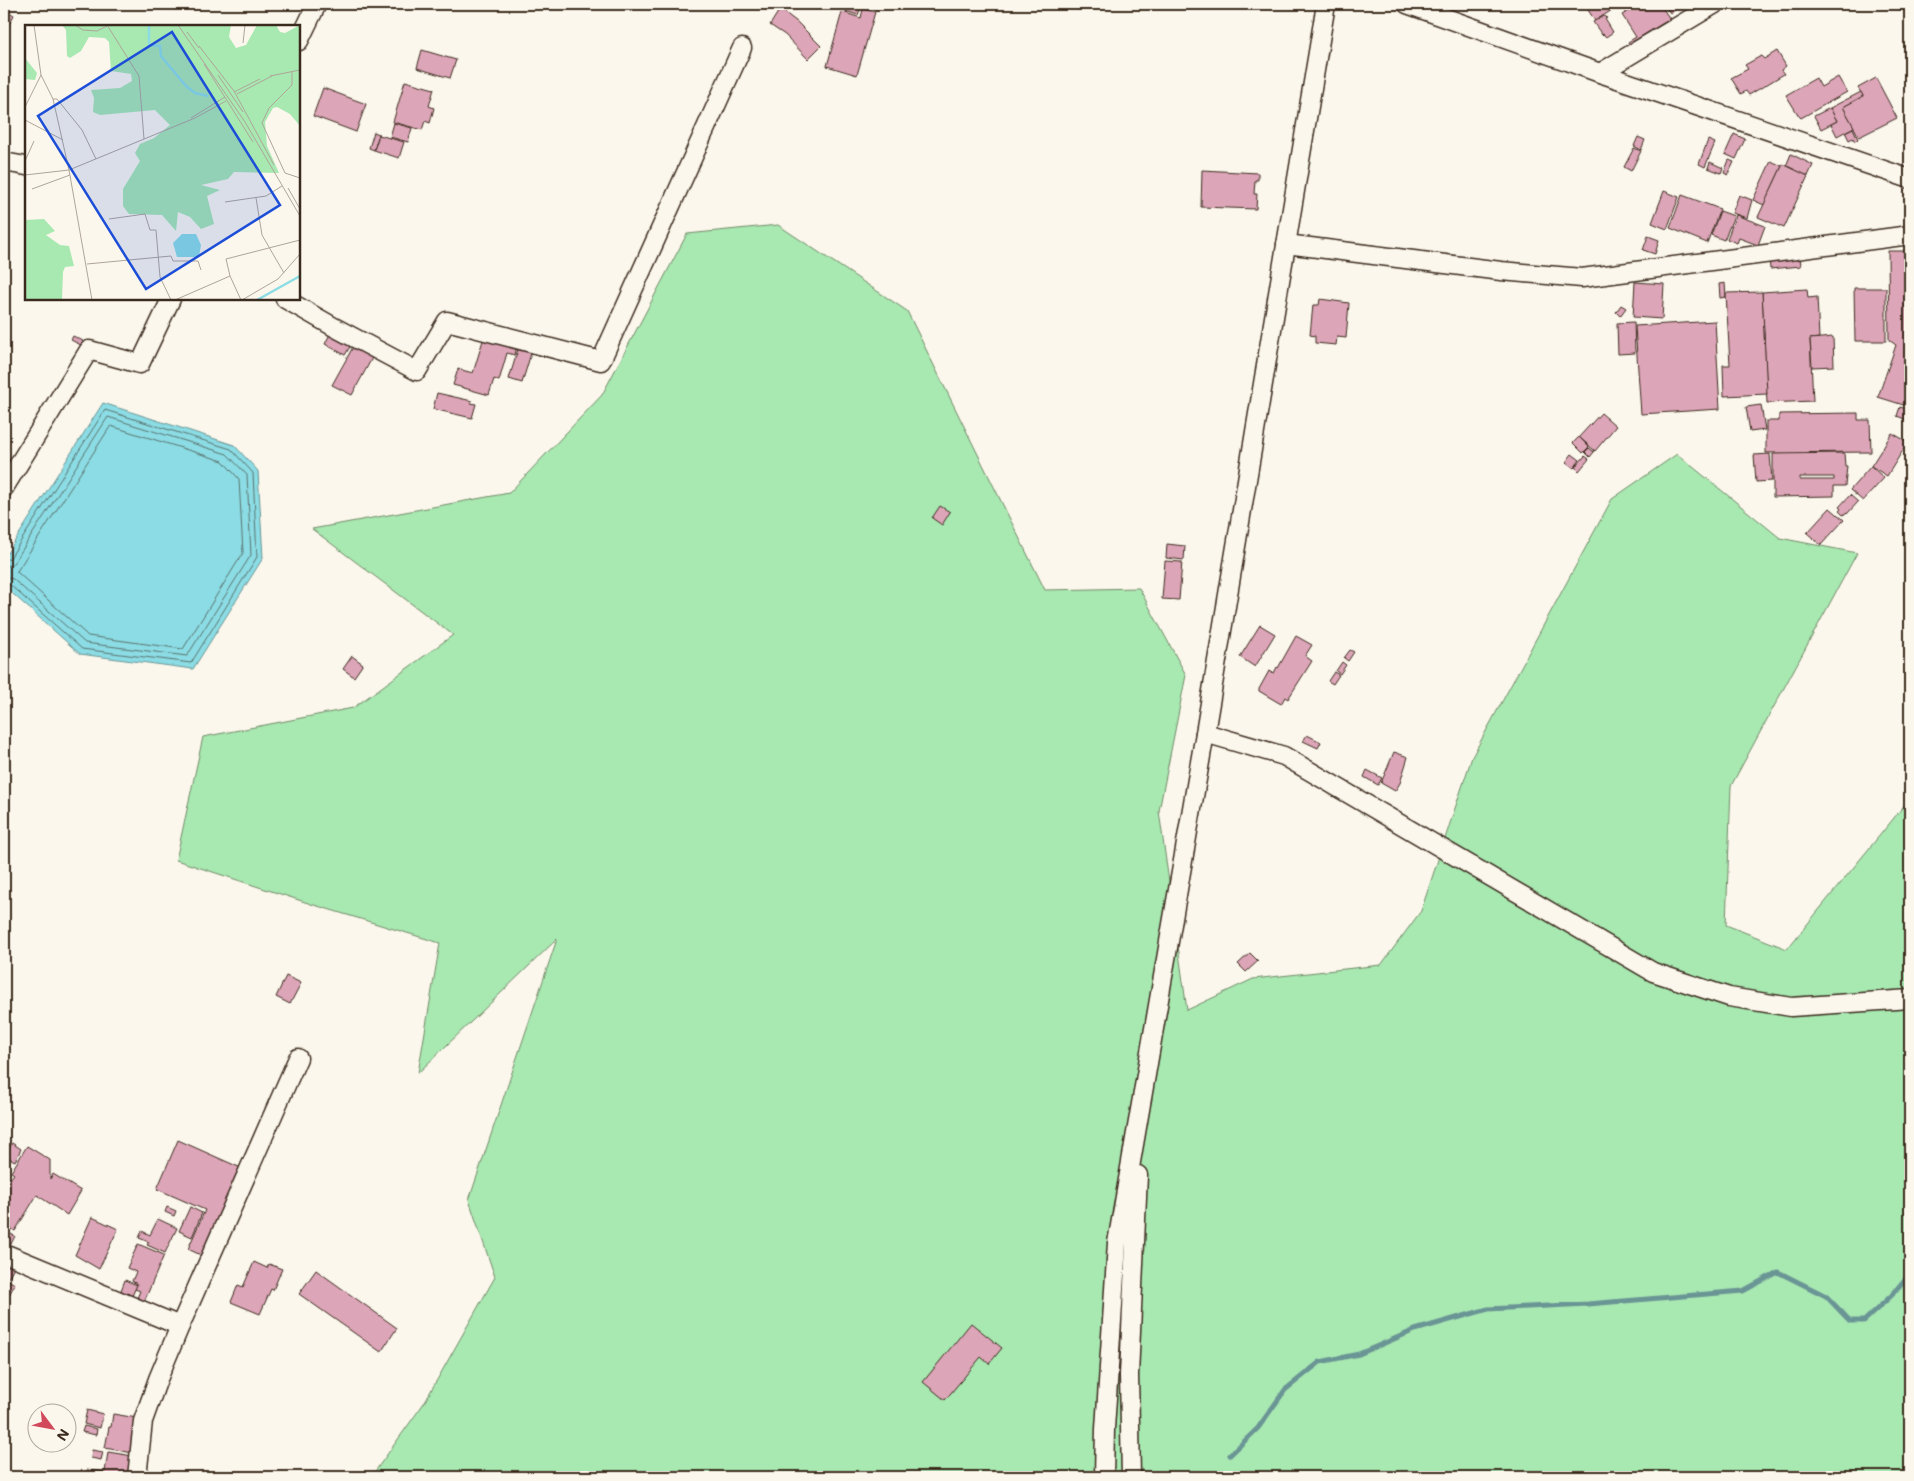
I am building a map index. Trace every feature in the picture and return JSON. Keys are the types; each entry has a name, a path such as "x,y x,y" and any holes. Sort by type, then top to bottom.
{"street":[{"path":"300,39 317,4"},
{"path":"1104,1477 1105,1428 1117,1243 1206,733 1326,4"},
{"path":"1406,4 1600,73 1910,179"},
{"path":"1600,73 1715,4"},
{"path":"287,300 417,371 447,321 601,361 742,48"},
{"path":"4,162 25,166"},
{"path":"1286,244 1501,271 1582,278 1910,235"},
{"path":"4,488 90,350 140,364 171,300"},
{"path":"1206,733 1284,756 1653,972 1728,997 1791,1007 1910,999"},
{"path":"137,1477 143,1421 180,1326 298,1058"},
{"path":"1131,1477 1129,1375 1141,1100"},
{"path":"4,1253 180,1326"}],"green space":[{"path":"778,225 907,311 1045,590 1139,588 1186,675 1159,811 1187,1010 1253,979 1381,965 1421,911 1472,757 1612,499 1677,454 1780,538 1857,553 1731,786 1726,925 1787,949 1907,802 1910,803 1910,1477 371,1477 424,1403 495,1277 469,1200 557,939 418,1073 440,943 176,860 203,737 353,708 453,635 312,529 509,493 602,395 687,234"}],"water":[{"path":"103,403 234,445 258,471 263,558 193,669 80,654 4,586 4,558"}],"building":[{"path":"847,4 862,4 858,15 845,11"},
{"path":"866,4 878,4 877,9 866,6"},
{"path":"1614,4 1610,7 1612,10 1595,21 1585,5"},
{"path":"1640,4 1657,4 1659,7 1661,6 1670,19 1629,44 1628,42 1636,37 1622,15"},
{"path":"1668,4 1675,10 1670,13 1665,6"},
{"path":"4,9 14,15 4,34"},
{"path":"780,9 797,22 821,46 808,59 785,35 770,25"},
{"path":"863,9 875,12 857,75 827,66 842,12 861,18"},
{"path":"1603,16 1607,18 1605,19 1613,32 1606,37 1602,35 1593,22"},
{"path":"422,50 456,60 450,78 417,68"},
{"path":"1777,51 1786,66 1781,70 1784,74 1749,95 1746,91 1741,94 1731,78 1748,69 1745,65 1761,56 1764,59"},
{"path":"1838,77 1847,92 1801,118 1786,95 1816,78 1821,87"},
{"path":"1876,78 1897,118 1859,137 1843,107 1863,96 1858,88"},
{"path":"405,81 434,89 429,106 434,108 430,123 425,121 422,130 393,122"},
{"path":"323,88 366,104 356,132 313,116"},
{"path":"1861,92 1863,96 1843,107 1854,127 1837,136 1831,124 1837,121 1830,108"},
{"path":"1830,108 1837,121 1821,129 1814,116"},
{"path":"394,123 412,128 408,142 390,137"},
{"path":"1853,128 1858,139 1855,141 1853,138 1849,140 1845,132"},
{"path":"374,132 379,134 374,150 369,148"},
{"path":"1734,134 1745,139 1736,159 1725,154"},
{"path":"379,135 404,142 399,158 374,150"},
{"path":"1638,137 1645,140 1641,150 1634,146"},
{"path":"1708,140 1715,143 1705,167 1699,164"},
{"path":"1634,148 1641,151 1631,171 1624,167"},
{"path":"1791,154 1813,165 1808,176 1786,166"},
{"path":"1729,160 1734,162 1728,175 1724,173"},
{"path":"1771,161 1782,166 1764,205 1753,200"},
{"path":"1710,162 1723,168 1721,173 1708,168"},
{"path":"1783,164 1808,176 1784,228 1758,217"},
{"path":"1202,170 1258,173 1258,180 1255,180 1254,194 1257,194 1256,209 1201,207"},
{"path":"1664,191 1679,197 1667,229 1652,223"},
{"path":"1682,195 1720,209 1707,243 1670,228"},
{"path":"1739,195 1752,200 1747,218 1732,213"},
{"path":"1720,211 1734,216 1724,240 1711,235"},
{"path":"1736,215 1765,226 1758,245 1739,238 1737,243 1727,239"},
{"path":"1648,236 1659,240 1655,254 1643,250"},
{"path":"1888,251 1910,251 1910,407 1878,397 1896,345 1889,340"},
{"path":"1800,256 1801,266 1770,269 1769,259"},
{"path":"1635,282 1664,284 1662,319 1633,317"},
{"path":"1725,283 1726,297 1720,298 1719,284"},
{"path":"1854,288 1886,288 1886,341 1855,341"},
{"path":"1807,289 1808,298 1817,297 1819,338 1810,339 1813,401 1767,403 1762,292"},
{"path":"1762,292 1767,394 1724,396 1723,365 1730,365 1726,293"},
{"path":"1320,299 1349,303 1346,338 1337,337 1336,345 1315,343 1315,336 1310,335 1313,305 1319,305"},
{"path":"1621,305 1626,308 1620,316 1616,312"},
{"path":"1715,321 1720,409 1641,414 1635,326"},
{"path":"1634,322 1635,353 1618,354 1617,323"},
{"path":"330,334 351,345 345,355 325,344"},
{"path":"73,336 83,341 81,345 71,340"},
{"path":"484,337 517,346 515,355 507,353 499,381 494,379 489,395 453,385 458,369 473,373"},
{"path":"1833,337 1834,366 1812,367 1810,339"},
{"path":"519,346 532,350 522,383 509,379"},
{"path":"353,347 372,358 352,395 332,385"},
{"path":"437,393 472,401 471,403 476,404 472,418 433,409"},
{"path":"1761,405 1765,430 1750,432 1746,407"},
{"path":"1900,407 1910,410 1907,420 1897,416"},
{"path":"1601,413 1616,426 1595,451 1579,437"},
{"path":"1858,413 1858,420 1870,420 1871,452 1766,453 1766,421 1779,421 1779,414"},
{"path":"1892,433 1908,442 1887,476 1871,466"},
{"path":"1579,437 1589,447 1583,453 1573,443"},
{"path":"1589,448 1594,452 1590,457 1585,452"},
{"path":"1844,453 1845,466 1847,466 1845,486 1834,486 1834,496 1773,497 1773,454","holes":["1800,477 1834,477 1834,480 1800,480"]},
{"path":"1572,454 1580,460 1574,468 1566,462"},
{"path":"1770,454 1772,481 1756,482 1754,455"},
{"path":"1585,456 1589,459 1579,471 1575,467"},
{"path":"1871,466 1884,478 1863,501 1850,490"},
{"path":"1850,495 1858,502 1847,514 1843,515 1839,511 1841,509 1839,507"},
{"path":"940,506 950,512 942,525 932,518"},
{"path":"1830,508 1844,520 1821,545 1807,533"},
{"path":"1167,544 1185,546 1184,560 1166,558"},
{"path":"1165,561 1182,562 1179,600 1162,599"},
{"path":"1260,625 1275,634 1255,667 1240,657"},
{"path":"1296,636 1312,645 1305,656 1312,661 1288,699 1285,697 1281,704 1259,691 1259,689 1269,671 1274,673 1278,668"},
{"path":"1350,650 1354,652 1348,661 1344,658"},
{"path":"352,656 363,664 354,677 343,669"},
{"path":"1342,662 1346,665 1340,674 1336,671"},
{"path":"1334,672 1339,675 1333,684 1328,681"},
{"path":"1307,735 1321,742 1318,748 1303,741"},
{"path":"1394,752 1408,757 1400,783 1395,791 1381,783"},
{"path":"1367,770 1382,778 1378,785 1364,777"},
{"path":"1250,953 1258,961 1246,972 1238,964"},
{"path":"286,976 301,983 290,1004 276,997"},
{"path":"178,1140 241,1168 205,1257 188,1249 205,1210 157,1189"},
{"path":"12,1143 21,1149 15,1161 5,1156"},
{"path":"27,1146 50,1160 50,1179 53,1174 81,1191 67,1215 37,1195 15,1231 4,1226 4,1186 14,1174 11,1172"},
{"path":"167,1207 176,1211 174,1216 165,1212"},
{"path":"190,1207 202,1213 192,1237 179,1231"},
{"path":"92,1217 118,1229 99,1269 75,1255"},
{"path":"158,1219 177,1228 165,1253 147,1245 149,1242 139,1238 142,1231 150,1235"},
{"path":"4,1231 15,1236 11,1244 4,1241"},
{"path":"138,1244 164,1255 144,1302 137,1298 140,1291 135,1289 137,1284 132,1281 136,1272 127,1268"},
{"path":"4,1261 14,1267 8,1278 4,1276"},
{"path":"254,1262 267,1268 269,1264 282,1269 260,1314 231,1302 238,1285 243,1287"},
{"path":"316,1270 397,1328 381,1352 299,1294"},
{"path":"4,1278 15,1284 4,1304"},
{"path":"125,1280 137,1285 131,1298 120,1293"},
{"path":"971,1323 1002,1348 989,1364 981,1357 945,1400 923,1382"},
{"path":"87,1410 103,1414 100,1428 84,1424"},
{"path":"113,1414 137,1418 133,1453 105,1448"},
{"path":"84,1426 97,1429 96,1435 82,1432"},
{"path":"92,1450 103,1452 101,1460 91,1458"},
{"path":"108,1452 133,1456 130,1477 86,1477 87,1470 105,1472"}],"waterway":[{"path":"1230,1455 1258,1428 1285,1390 1320,1362 1359,1354 1415,1330 1488,1309 1588,1304 1743,1291 1778,1272 1826,1296 1850,1321 1864,1321 1891,1296 1910,1273"}]}
